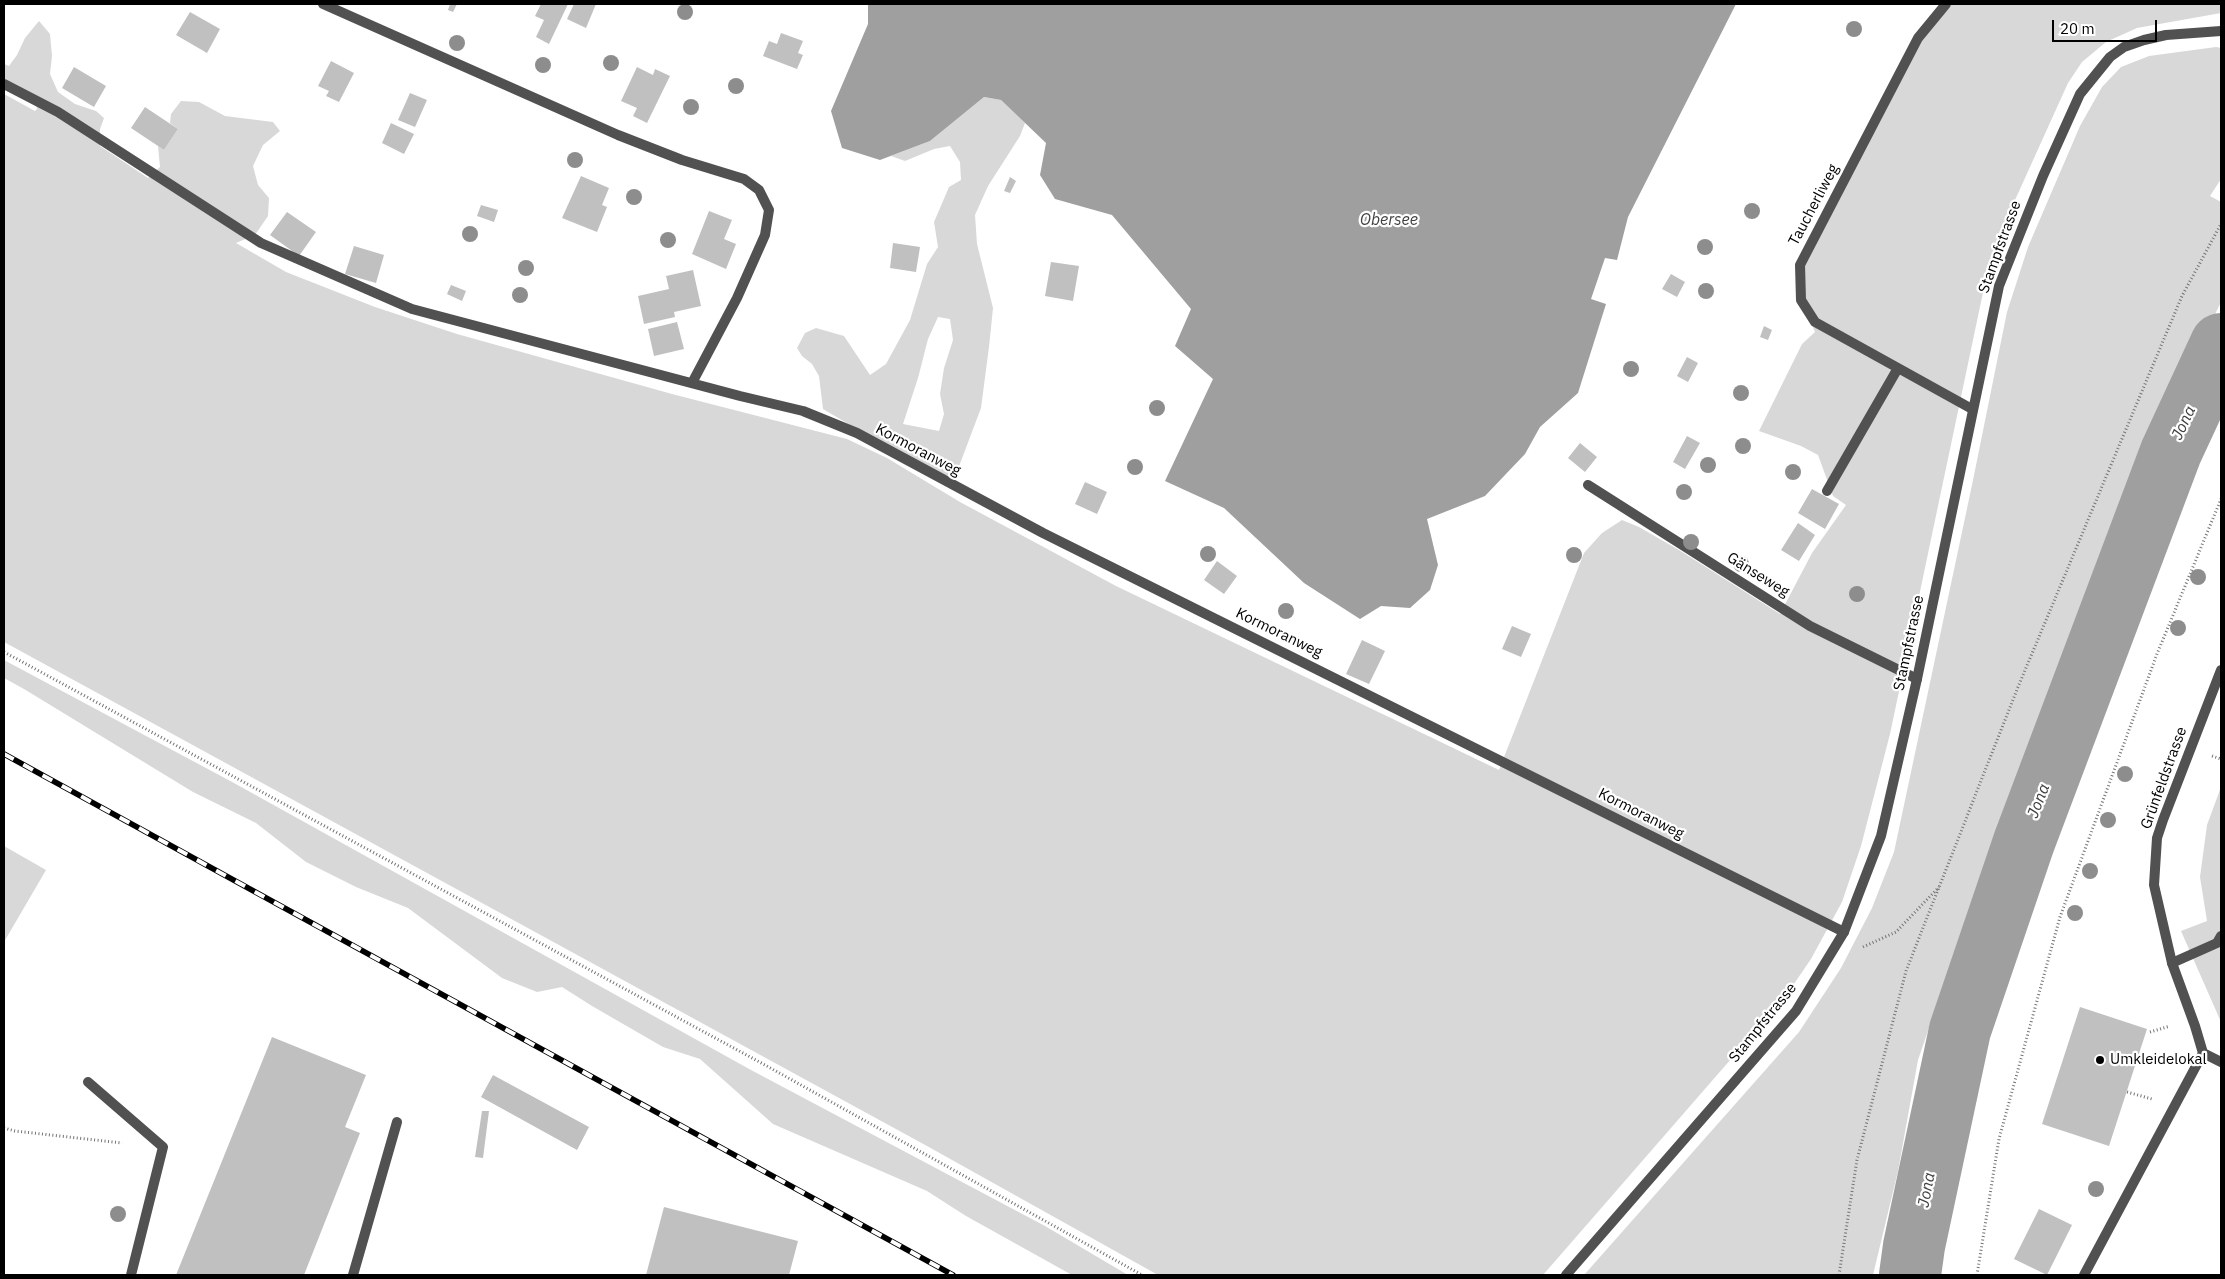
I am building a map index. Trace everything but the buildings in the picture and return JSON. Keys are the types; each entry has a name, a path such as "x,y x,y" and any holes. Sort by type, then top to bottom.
{"street":[{"path":"323,4 618,134 682,160 744,179 759,190 769,210 765,235 737,298 692,383"},
{"name":"Taucherliweg","path":"1946,4 1918,38 1800,265 1801,300 1815,322 1972,409"},
{"name":"Stampfstrasse","path":"1566,1275 1796,1011 1844,932 1881,836 1917,679 1999,286 2042,176 2080,94 2110,57 2124,47 2166,35 2221,31"},
{"name":"Kormoranweg","path":"4,84 58,112 261,244 412,308 803,411 857,433 1043,533 1844,932"},
{"path":"1827,491 1898,368"},
{"name":"Gänseweg","path":"1588,485 1810,626 1917,679"},
{"name":"Grünfeldstrasse","path":"2203,1053 2172,963 2154,885 2157,838 2221,670"},
{"path":"2172,963 2217,943 2221,936"},
{"path":"2084,1275 2203,1053 2221,1062"},
{"path":"88,1082 163,1147 131,1275"},
{"path":"353,1275 397,1122"}],"path":[{"path":"1839,1275 1857,1160 1906,971 2018,687 2182,296 2221,224"},
{"path":"1977,1275 1999,1139 2060,917 2157,654 2221,499"},
{"path":"4,652 756,1060 1142,1275"},
{"path":"1825,963 1896,932 1940,886"},
{"path":"2150,1032 2171,1025"},
{"path":"2127,1092 2151,1099"},
{"path":"4,1128 15,1131 124,1143"}],"shaded area":[{"path":"1946,4 2221,4 2221,13 2137,28 2106,42 2082,62 2068,83 2001,231 1989,264 1890,734 1861,846 1842,902 1811,959 1785,997 1543,1275 1158,1275 927,1146 4,642 4,94 35,111 37,109 36,104 4,87 4,64 9,66 25,38 39,21 50,34 52,56 50,74 58,92 75,104 96,111 104,118 100,129 100,146 148,178 160,167 158,146 164,150 178,129 170,123 171,114 181,101 199,102 225,116 273,122 280,131 263,145 253,166 258,185 269,198 268,216 255,235 236,243 286,272 375,307 457,334 672,394 847,439 887,458 960,502 1116,586 1499,770 1584,553 1602,533 1622,520 1639,527 1780,614 1812,553 1846,505 1833,496 1818,455 1801,446 1759,431 1802,344 1815,332 1801,300 1800,265 1918,38"},
{"path":"2216,47 2221,48 2221,179 2210,196 2221,202 2221,302 2180,386 2099,581 1964,926 1918,1060 1898,1171 1873,1275 1584,1275 1799,1032 1841,968 1872,908 1894,852 2007,312 2028,247 2080,126 2102,87 2121,67 2149,56"},
{"path":"984,97 1001,100 1025,123 1020,136 988,186 975,215 977,244 993,308 981,408 958,469 953,476 943,475 874,439 823,409 819,376 812,364 802,356 797,348 805,333 816,328 844,336 870,375 886,364 910,320 927,264 938,247 934,222 949,187 961,180 960,162 950,146 934,149 905,161 891,156 930,141","holes":["938,317 950,319 953,340 944,368 940,394 944,414 939,431 903,424 928,339"]},
{"path":"4,660 234,783 751,1070 1045,1226 1128,1275 1072,1275 966,1216 927,1191 773,1124 700,1059 663,1047 562,987 537,992 502,978 408,908 356,887 306,862 256,823 193,792 4,678"},
{"path":"2221,787 2221,1022 2181,931 2207,921 2200,877 2207,825"},
{"path":"4,846 46,870 4,942"}],"water":[{"name":"Obersee","path":"868,4 1736,4 1628,217 1617,260 1605,258 1591,299 1606,304 1578,393 1540,427 1525,454 1485,496 1427,519 1438,565 1430,590 1410,608 1381,606 1360,619 1304,583 1224,508 1165,481 1213,379 1175,346 1191,309 1112,215 1055,199 1040,175 1046,143 1001,100 984,97 930,141 880,160 842,148 831,111 868,24"}],"waterway":[{"name":"Jona","path":"1910,1275 1914,1246 1960,1030 2024,842 2171,452 2221,344"}],"railway":[{"path":"4,754 953,1275"}],"place":[{"name":"Umkleidelokal","path":"2100,1060"}]}
